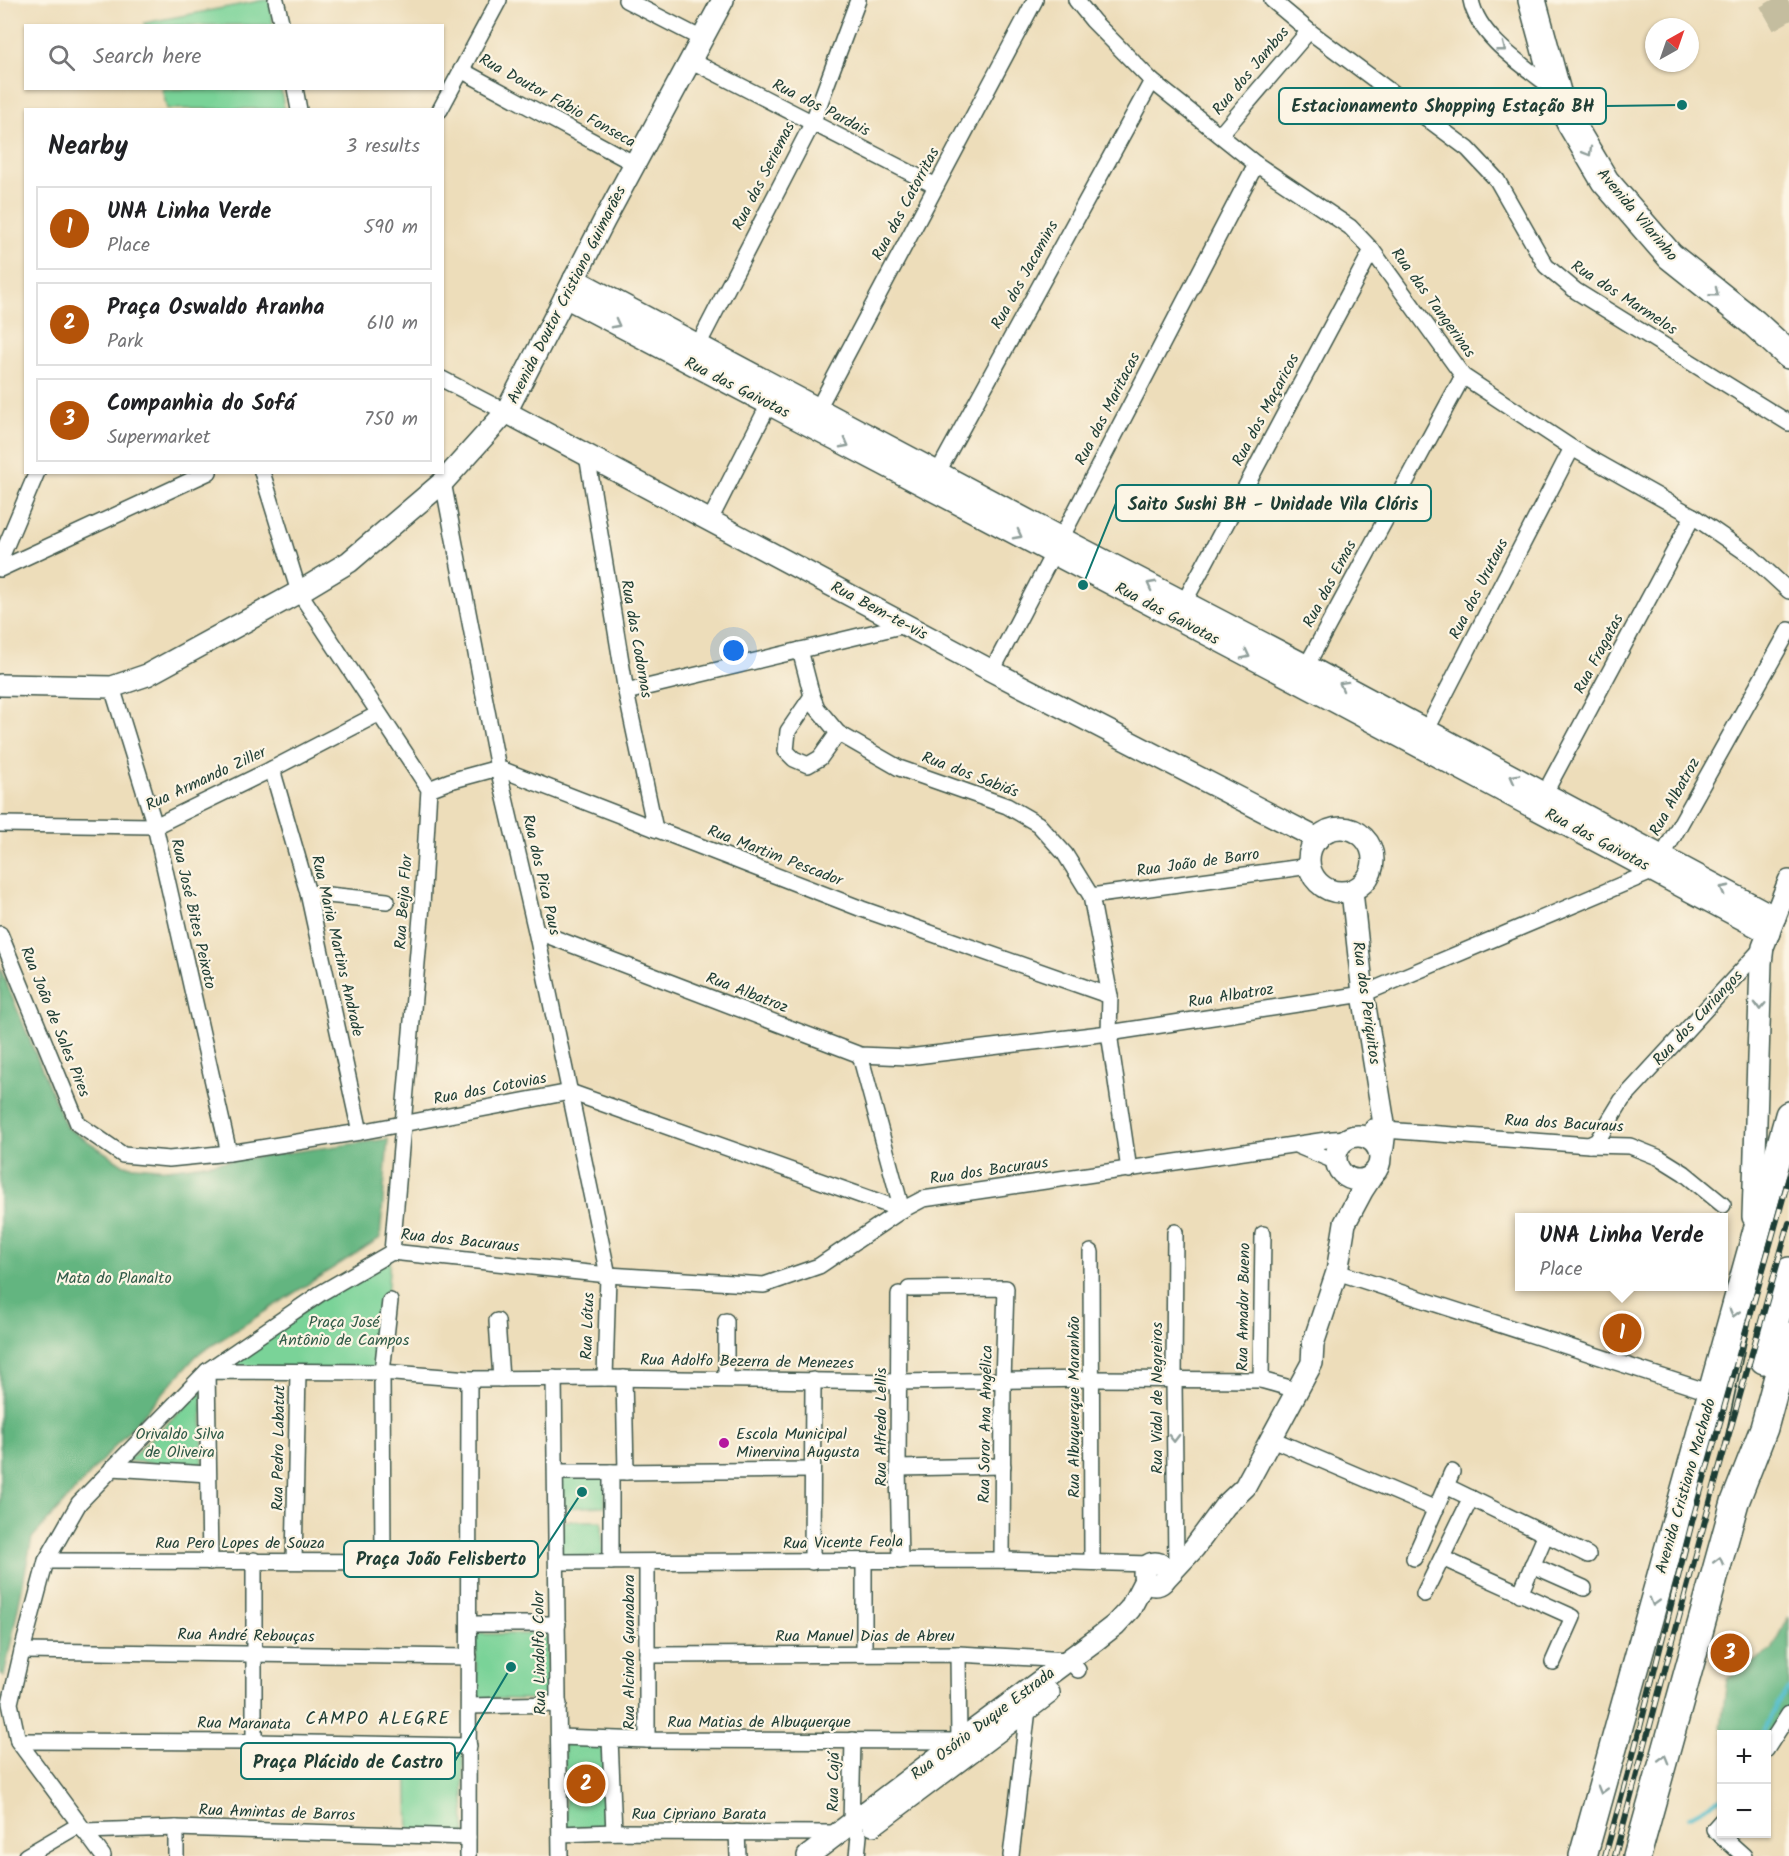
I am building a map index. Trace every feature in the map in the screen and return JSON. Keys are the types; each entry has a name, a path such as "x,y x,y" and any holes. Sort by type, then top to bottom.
{"highway":[{"name":"Avenida Vilarinho","path":"1532,0 1557,92 1570,122 1605,181 1670,256 1754,323 1789,355"},
{"name":"Avenida Cristiano Machado","path":"1583,1856 1789,1115"},
{"path":"1735,1502 1744,1432 1789,1270"},
{"path":"1637,1856 1735,1502 1764,1428 1789,1336"}],"street":[{"path":"276,0 282,24"},
{"path":"441,108 499,0"},
{"path":"626,0 702,39"},
{"name":"Avenida Doutor Cristiano Guimarães","path":"0,685 112,687 147,675 299,592 348,562 443,483 506,412 569,288 723,0"},
{"name":"Rua das Seriemas","path":"693,354 812,123 858,0"},
{"name":"Rua das Catorritas","path":"814,417 1035,0"},
{"name":"Rua das Tangerinas","path":"1076,0 1093,21 1152,81 1256,164 1350,227 1372,250 1463,376 1572,448 1693,516 1751,556 1789,591"},
{"name":"Rua dos Marmelos","path":"1272,0 1309,31 1468,149 1497,180 1546,266 1576,291 1789,423"},
{"path":"1471,0 1479,22 1492,40 1557,92"},
{"name":"Rua dos Jambos","path":"1220,135 1309,31"},
{"name":"Rua dos Pardais","path":"690,60 936,186"},
{"name":"Rua Doutor Fábio Fonseca","path":"461,70 635,164"},
{"name":"Rua dos Jacamins","path":"934,480 1152,81"},
{"path":"295,90 299,108"},
{"name":"Rua das Maritacas","path":"992,671 1256,164"},
{"name":"Rua dos Maçaricos","path":"1180,610 1372,250"},
{"name":"Rua das Gaivotas","path":"569,288 1658,864 1769,932"},
{"name":"Rua das Gaivotas","path":"693,354 769,404 814,417"},
{"name":"Rua das Emas","path":"1302,674 1463,376"},
{"name":"Rua Bem-te-vis","path":"444,380 992,671 1318,838"},
{"path":"710,520 769,404"},
{"name":"Rua dos Urutaus","path":"1422,739 1572,448"},
{"name":"Rua das Codornas","path":"587,455 626,692 655,829"},
{"path":"0,560 36,474"},
{"path":"0,569 205,474"},
{"path":"263,474 299,592 429,789 498,768"},
{"name":"Rua dos Pica Paus","path":"443,483 498,768 536,931 608,1275"},
{"name":"Rua Fragatas","path":"1540,801 1693,516"},
{"path":"626,692 905,625"},
{"name":"Rua Albatroz","path":"536,931 860,1055 908,1057 1109,1033 1363,994 1658,864 1789,630"},
{"name":"Rua dos Sabiás","path":"800,650 817,708 838,733 899,768 1007,806 1038,824 1065,854 1091,896 1110,996 1109,1033 1130,1170"},
{"name":"Rua José Bites Peixoto","path":"112,687 155,826 229,1153"},
{"path":"812,696 788,731 786,751 794,759 808,765 820,758 838,733"},
{"name":"Rua Armando Ziller","path":"0,824 155,826 378,714"},
{"name":"Rua Martim Pescador","path":"498,768 862,909 1110,996"},
{"name":"Rua Maria Martins Andrade","path":"272,769 308,893 360,1132"},
{"name":"Rua Beija Flor","path":"392,1252 422,905 429,789"},
{"path":"1342,828 1356,832 1366,840 1373,856 1372,869 1366,881 1352,891 1335,892 1323,887 1314,878 1310,866 1310,851 1318,838 1329,830 1342,828"},
{"name":"Rua João de Barro","path":"1091,896 1310,866"},
{"name":"Rua dos Curiangos","path":"1589,1145 1597,1141 1622,1100 1769,932 1789,881"},
{"name":"Rua dos Periquitos","path":"1352,891 1363,994 1370,1130"},
{"path":"308,893 387,901"},
{"path":"1751,1250 1761,963 1769,932"},
{"name":"Rua João de Sales Pires","path":"0,934 78,1124"},
{"path":"860,1055 902,1210"},
{"name":"Rua das Cotovias","path":"78,1124 123,1155 169,1159 229,1153 360,1132 570,1092 902,1210"},
{"path":"1295,1144 1332,1160 1340,1169 1347,1176 1362,1179 1376,1164 1370,1130 1339,1149 1337,1156 1340,1169"},
{"name":"Rua dos Bacuraus","path":"103,1856 18,1741 5,1706 46,1561 80,1503 207,1371 321,1293 392,1252 608,1275 764,1285 819,1266 902,1210 923,1199 1130,1170 1370,1130 1630,1146 1660,1158 1684,1173 1723,1205"},
{"name":"Rua Osório Duque Estrada","path":"1345,1223 1376,1164"},
{"name":"Rua Osório Duque Estrada","path":"831,1856 851,1834 963,1747 1074,1665 1106,1649 1139,1617 1156,1571 1245,1487 1312,1363 1313,1344 1337,1272 1345,1223 1340,1169"},
{"name":"Rua Vidal de Negreiros","path":"1156,1571 1174,1380 1175,1232"},
{"name":"Rua Amador Bueno","path":"1261,1380 1263,1234"},
{"name":"Rua Albuquerque Maranhão","path":"1091,1252 1092,1562"},
{"path":"1337,1272 1712,1393"},
{"name":"Rua Lótus","path":"604,1378 608,1275"},
{"name":"Rua Alfredo Lellis","path":"900,1561 899,1382 904,1291 1006,1288"},
{"name":"Rua Soror Ana Angélica","path":"1002,1560 1006,1288"},
{"path":"382,1561 382,1372 390,1301"},
{"path":"497,1321 501,1379"},
{"path":"726,1321 726,1379"},
{"name":"Rua Osório Duque Estrada","path":"1225,1506 1233,1480 1260,1435 1300,1358 1313,1344"},
{"path":"207,1371 210,1562"},
{"name":"Rua Adolfo Bezerra de Menezes","path":"207,1371 382,1372 469,1379 624,1378 899,1382 1092,1379 1261,1380 1286,1387"},
{"name":"Rua Pedro Labatut","path":"294,1561 298,1372"},
{"name":"Rua Lindolfo Color","path":"554,1378 560,1856"},
{"path":"611,1562 624,1378"},
{"path":"468,1856 469,1379"},
{"path":"812,1562 813,1380"},
{"path":"1272,1439 1436,1509"},
{"path":"898,1468 1003,1466"},
{"path":"112,1468 208,1474"},
{"path":"556,1472 812,1470"},
{"path":"1414,1558 1449,1479 1471,1498 1588,1555"},
{"path":"1424,1594 1471,1498"},
{"path":"1520,1593 1546,1534"},
{"path":"1442,1558 1573,1617 1553,1662"},
{"path":"254,1560 254,1742"},
{"name":"Rua Vicente Feola","path":"557,1562 1002,1560 1092,1562 1156,1571"},
{"name":"Rua Pero Lopes de Souza","path":"46,1561 470,1562"},
{"path":"864,1561 864,1653"},
{"name":"Rua Alcindo Guanabara","path":"647,1563 647,1740"},
{"path":"1532,1565 1584,1588"},
{"path":"470,1624 558,1624"},
{"name":"Rua André Rebouças","path":"22,1651 469,1657"},
{"name":"Rua Manuel Dias de Abreu","path":"647,1654 958,1654 1074,1665"},
{"path":"958,1654 963,1747"},
{"path":"1011,1856 1024,1703"},
{"path":"469,1706 559,1704"},
{"path":"1771,1743 1789,1714"},
{"name":"Rua Matias de Albuquerque","path":"559,1737 647,1740 853,1740 963,1747"},
{"path":"610,1739 614,1832"},
{"name":"Rua Cajá","path":"851,1834 853,1740"},
{"name":"Rua Maranata","path":"18,1741 469,1746"},
{"path":"26,1856 82,1828"},
{"name":"Rua Amintas de Barros","path":"82,1828 176,1828 468,1837"},
{"path":"176,1828 176,1856"},
{"name":"Rua Cipriano Barata","path":"560,1834 614,1832 851,1834"},
{"path":"737,1832 738,1856"},
{"name":"Rua Osório Duque Estrada","path":"808,1856 851,1834"},
{"path":"1724,1838 1744,1856"}],"green space":[{"path":"270,0 273,24 144,24"},
{"path":"162,90 281,90 284,108 167,108"},
{"name":"Mata do Planalto","path":"0,968 66,1127 124,1165 168,1169 388,1139 380,1238 197,1355 32,1538 4,1677 0,1674"},
{"name":"Praça José Antônio de Campos","path":"390,1258 381,1372 224,1368 323,1297"},
{"name":"Orivaldo Silva de Oliveira","path":"202,1391 203,1468 127,1461"},
{"path":"559,1475 605,1477 605,1506 559,1508"},
{"path":"561,1521 602,1521 603,1557 560,1558"},
{"path":"1789,1617 1789,1717 1771,1737 1771,1730 1724,1730 1721,1728 1727,1679 1772,1650"},
{"path":"476,1634 547,1634 547,1699 476,1699"},
{"path":"606,1741 608,1827 566,1828 564,1742"},
{"path":"407,1751 463,1751 465,1834 409,1835"}],"waterway":[{"path":"1764,1730 1777,1705 1789,1689"},
{"path":"1689,1816 1717,1801"}],"tunnel":[{"path":"1772,0 1789,30"}],"tram line":[{"path":"1717,1476 1756,1296"}],"railway":[{"path":"1605,1856 1692,1522 1789,1177"},
{"path":"1615,1856 1717,1476 1789,1223"}],"place":[{"name":"Estacionamento Shopping Estação BH","path":"1682,105"},
{"name":"Saito Sushi BH - Unidade Vila Clóris","path":"1083,585"},
{"name":"UNA Linha Verde","path":"1622,1333"},
{"name":"Escola Municipal Minervina Augusta","path":"724,1443"},
{"name":"Praça João Felisberto","path":"582,1492"},
{"name":"Companhia do Sofá","path":"1730,1653"},
{"name":"Praça Plácido de Castro","path":"511,1667"},
{"name":"Praça Oswaldo Aranha","path":"586,1784"}],"district":[{"name":"CAMPO ALEGRE","path":"378,1719"}]}
